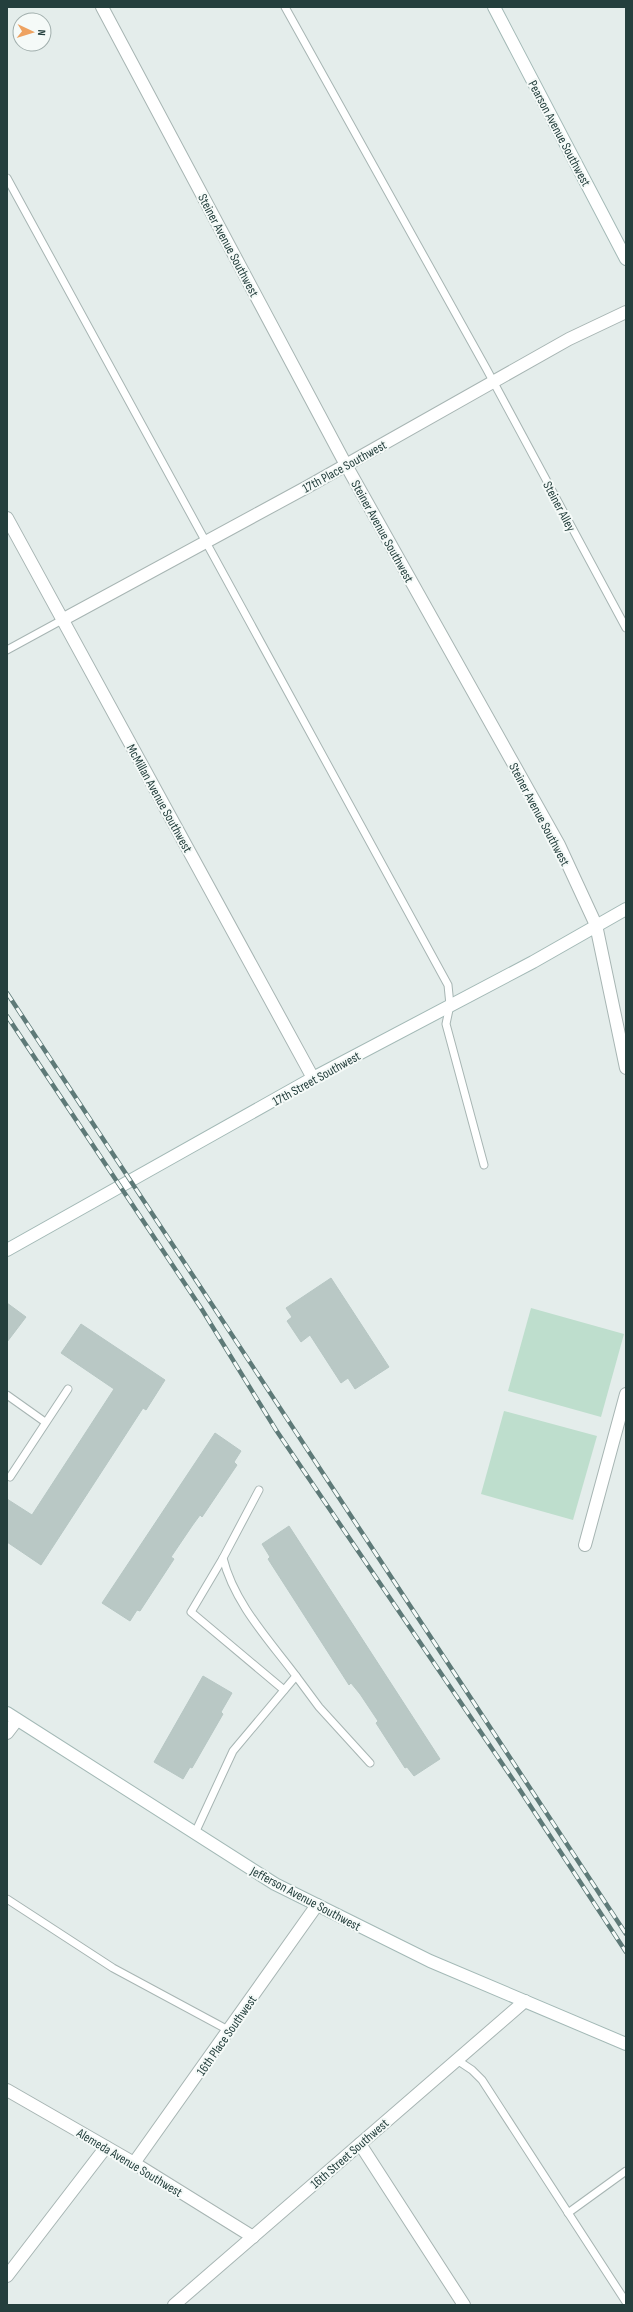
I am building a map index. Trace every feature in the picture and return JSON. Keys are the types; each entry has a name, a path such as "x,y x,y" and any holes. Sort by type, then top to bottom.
{"street":[{"name":"Steiner Avenue Southwest","path":"102,7 346,464 559,845 596,925 626,1068"},
{"name":"Pearson Avenue Southwest","path":"494,7 626,259"},
{"name":"17th Place Southwest","path":"62,620 494,383 569,339 626,312"},
{"name":"McMillan Avenue Southwest","path":"7,518 313,1078"},
{"name":"17th Street Southwest","path":"7,1250 208,1139 313,1078 450,1004 533,962 626,909"},
{"path":"585,1545 623,1414 626,1394"},
{"path":"7,1733 12,1717"},
{"name":"Jefferson Avenue Southwest","path":"12,1717 275,1884 430,1960 626,2044"},
{"name":"16th Place Southwest","path":"134,2164 230,2031 317,1905"},
{"name":"16th Street Southwest","path":"174,2305 525,2001"},
{"name":"Alemeda Avenue Southwest","path":"7,2090 106,2147 253,2237"},
{"path":"360,2144 460,2304"},
{"path":"7,2276 106,2147"}],"lane":[{"name":"Steiner Alley","path":"285,7 494,383 626,628"},
{"path":"7,178 448,985 450,1004 446,1024 484,1166"},
{"path":"7,650 62,620"},
{"path":"10,1477 68,1389"},
{"path":"7,1395 45,1422"},
{"path":"259,1490 223,1558 190,1612 284,1690"},
{"path":"223,1558 228,1578 244,1606 319,1707 370,1763"},
{"path":"195,1833 233,1751 296,1676"},
{"path":"7,1899 113,1968 230,2031"},
{"path":"457,2060 472,2070 482,2080 626,2302"},
{"path":"568,2213 626,2171"}],"green space":[{"path":"531,1308 624,1334 601,1417 508,1391"},
{"path":"504,1411 597,1436 573,1520 481,1494"}],"building":[{"path":"331,1278 389,1367 355,1389 348,1378 341,1383 310,1335 301,1342 287,1321 292,1317 286,1308"},
{"path":"7,1303 26,1317 7,1342"},
{"path":"81,1324 165,1380 146,1410 143,1408 41,1565 7,1542 7,1499 32,1515 114,1389 61,1353"},
{"path":"215,1433 241,1451 234,1462 237,1465 202,1517 200,1515 192,1526 171,1557 174,1559 140,1611 137,1610 130,1621 102,1603"},
{"path":"289,1526 440,1759 414,1776 407,1767 405,1768 376,1723 378,1721 360,1694 351,1683 349,1685 268,1559 270,1557 262,1544"},
{"path":"203,1676 232,1693 221,1712 223,1714 192,1768 190,1767 183,1779 154,1762"}],"railway":[{"path":"7,993 626,1934"},
{"path":"7,1016 201,1308 276,1430 518,1787 626,1952"}]}
